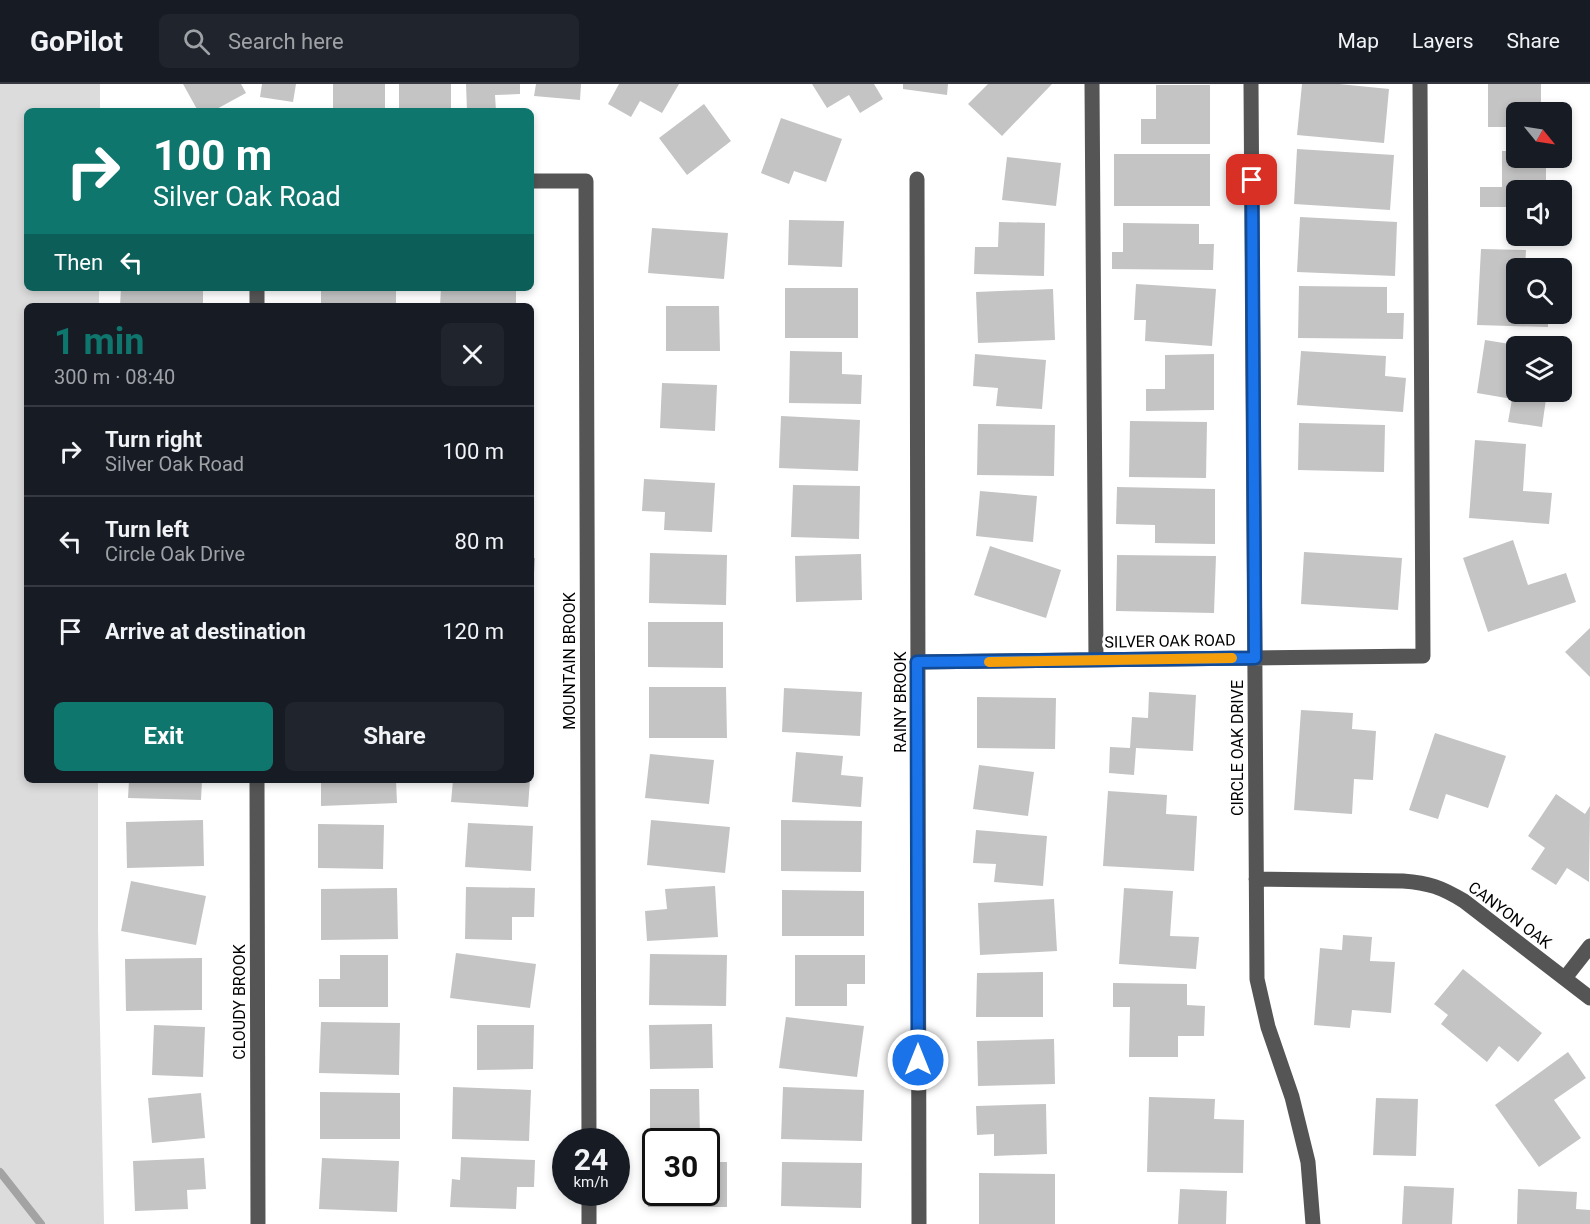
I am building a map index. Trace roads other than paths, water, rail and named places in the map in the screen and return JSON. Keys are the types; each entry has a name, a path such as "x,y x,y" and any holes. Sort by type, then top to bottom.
{"street":[{"path":"1092,84 1096,660"},
{"name":"CIRCLE OAK DRIVE","path":"1251,84 1257,979 1268,1027 1292,1097 1308,1162 1313,1224"},
{"name":"SILVER OAK ROAD","path":"917,662 1423,656 1420,84"},
{"name":"RAINY BROOK","path":"917,179 919,1224"},
{"name":"MOUNTAIN BROOK","path":"534,181 585,181 589,1128"},
{"name":"CLOUDY BROOK","path":"257,783 258,1224"},
{"name":"CANYON OAK","path":"1256,879 1402,881 1424,883 1444,890 1464,901 1590,998"},
{"path":"1565,978 1590,946"},
{"path":"589,1206 589,1224"}],"waterway":[{"path":"0,1172 41,1224"}]}
